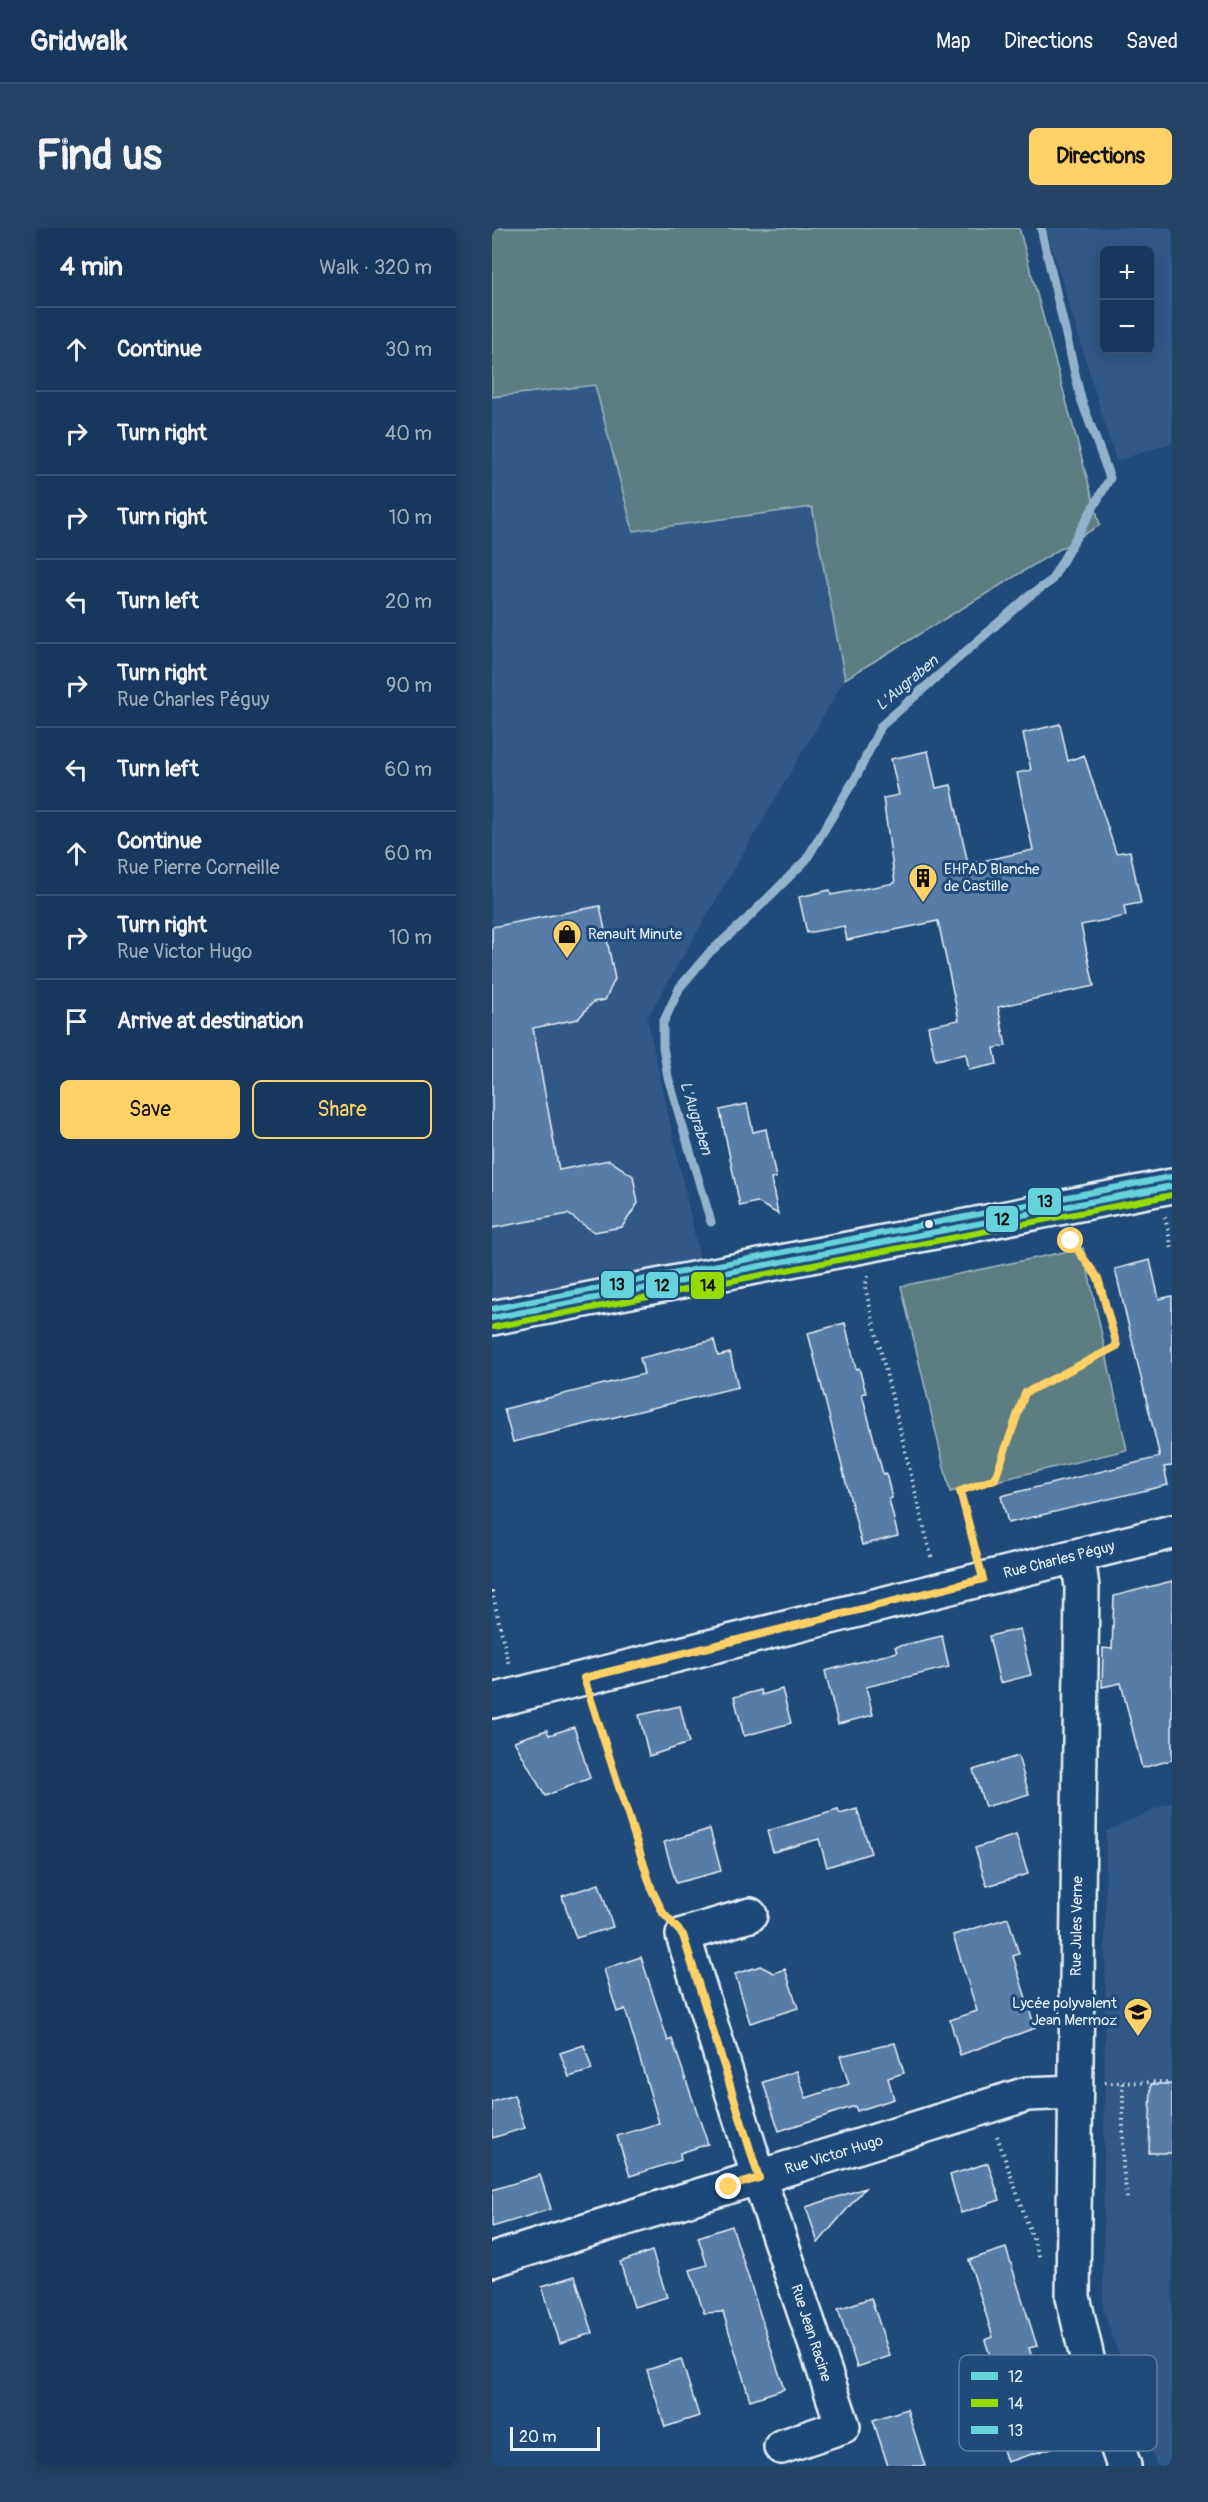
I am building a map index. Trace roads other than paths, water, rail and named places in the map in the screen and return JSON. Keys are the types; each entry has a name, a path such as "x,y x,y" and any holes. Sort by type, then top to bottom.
{"street":[{"path":"492,1318 1172,1186"},
{"name":"Rue Charles Péguy","path":"504,1698 1172,1532"},
{"name":"Rue Jules Verne","path":"1078,1556 1082,1587 1073,2297 1086,2355"},
{"path":"750,1915 683,1935 759,2178"},
{"name":"Rue Victor Hugo","path":"492,2260 1027,2094 1074,2088"},
{"name":"Rue Jean Racine","path":"759,2178 843,2426 781,2447"},
{"name":"Rue Jules Verne","path":"1119,2451 1124,2466"}],"waterway":[{"name":"L'Augraben","path":"711,1222 668,1077 663,1047 663,1023 680,987 709,953 806,860 857,775 881,726 1029,596 1051,581 1110,478 1081,399 1041,228"}],"place":[{"name":"EHPAD Blanche de Castille","path":"923,904"},
{"name":"Renault Minute","path":"567,960"},
{"name":"Lycée polyvalent Jean Mermoz","path":"1138,2038"}]}
